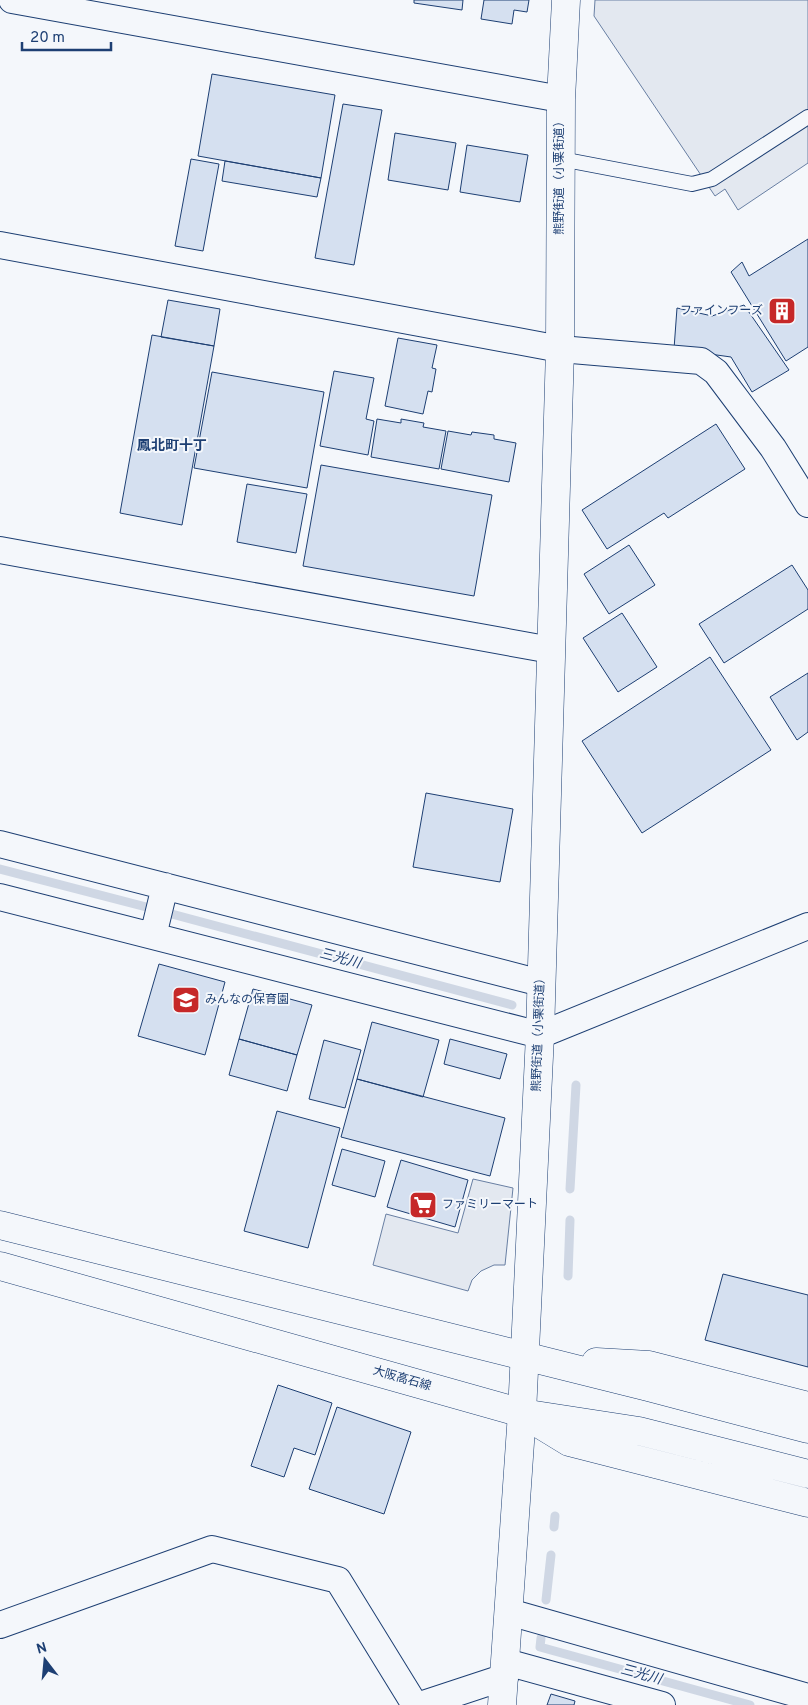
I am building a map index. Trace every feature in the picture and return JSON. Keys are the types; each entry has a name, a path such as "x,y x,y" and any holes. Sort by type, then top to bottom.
{"main road":[{"name":"熊野街道（小栗街道）","path":"505,1669 522,1413 540,1035 560,349 561,100 566,0"},
{"path":"0,1225 525,1358 648,1387 808,1430"},
{"name":"大阪高石線","path":"0,1266 522,1413 639,1431 808,1474"},
{"path":"525,1358 649,1365 808,1406"},
{"path":"522,1413 569,1442 808,1503"},
{"path":"502,1705 505,1669"}],"street":[{"path":"12,0 561,100"},
{"path":"0,245 560,349 701,361 716,372 773,448 808,504"},
{"path":"0,550 551,650"},
{"path":"0,844 163,894 541,983"},
{"path":"154,932 163,894"},
{"path":"0,897 154,932 540,1035 808,926"},
{"path":"0,1625 212,1549 338,1580 415,1705"},
{"path":"509,1612 808,1697"},
{"path":"420,1705 505,1669 662,1705"}],"lane":[{"path":"560,159 692,184 712,179 808,117"}],"shaded area":[{"path":"595,0 808,0 808,163 738,210 725,189 715,196 594,16"},
{"path":"473,1179 513,1188 505,1265 494,1265 481,1271 472,1280 468,1291 373,1265 386,1214 458,1233"}],"building":[{"path":"414,0 463,0 462,10 414,3"},
{"path":"484,0 529,0 527,12 514,10 512,24 481,19"},
{"path":"212,74 335,95 321,178 198,156"},
{"path":"343,104 382,110 354,265 315,258"},
{"path":"395,133 456,143 448,190 388,180"},
{"path":"467,145 528,155 520,202 460,192"},
{"path":"191,159 219,164 203,251 175,246"},
{"path":"225,161 321,178 317,197 222,181"},
{"name":"ファインフーズ","path":"808,239 808,347 786,361 731,272 742,262 749,276"},
{"path":"168,300 220,309 214,346 161,337"},
{"name":"ファインフーズ","path":"744,305 789,370 752,392 731,357 674,349 677,308 712,316"},
{"path":"152,335 214,346 182,525 120,513"},
{"path":"398,338 437,345 432,368 436,369 432,392 428,391 423,414 385,406"},
{"path":"334,371 374,378 366,419 374,421 368,455 320,446"},
{"path":"212,372 324,392 307,488 194,468"},
{"path":"377,419 401,423 401,419 424,423 423,427 446,431 439,469 371,457"},
{"path":"716,424 745,469 668,518 664,513 607,549 582,510"},
{"path":"448,431 471,435 472,432 494,435 494,439 516,443 509,482 441,469"},
{"path":"321,465 492,495 474,596 303,566"},
{"path":"247,484 307,494 296,553 237,542"},
{"path":"629,545 655,585 609,614 584,574"},
{"path":"792,565 808,590 808,609 724,663 699,624"},
{"path":"622,613 657,667 618,692 583,638"},
{"path":"710,657 771,750 642,833 582,741"},
{"path":"808,673 808,732 797,740 770,697"},
{"path":"426,793 513,809 500,882 413,867"},
{"path":"159,964 225,982 205,1055 138,1036"},
{"path":"253,989 312,1005 297,1055 239,1039"},
{"path":"372,1022 439,1040 423,1097 357,1079"},
{"path":"239,1039 297,1055 287,1091 229,1075"},
{"path":"450,1039 507,1054 500,1079 444,1064"},
{"path":"324,1040 361,1050 345,1108 309,1099"},
{"path":"357,1079 505,1118 490,1176 341,1137"},
{"path":"277,1111 340,1128 308,1248 244,1231"},
{"path":"342,1149 385,1161 375,1197 332,1185"},
{"path":"401,1160 468,1180 455,1227 387,1207"},
{"path":"723,1274 808,1295 808,1367 705,1340"},
{"path":"278,1385 332,1403 315,1455 294,1448 284,1477 251,1466"},
{"path":"337,1407 411,1432 384,1514 309,1489"},
{"path":"551,1694 575,1701 574,1705 547,1705"}],"waterway":[{"name":"三光川","path":"0,869 154,909"},
{"name":"三光川","path":"168,913 512,1005"},
{"name":"三光川","path":"570,1189 576,1085"},
{"name":"三光川","path":"568,1276 570,1220"},
{"name":"三光川","path":"554,1527 555,1516"},
{"name":"三光川","path":"546,1600 551,1555"},
{"name":"三光川","path":"541,1638 540,1647 750,1705"}],"place":[{"name":"ファインフーズ","path":"782,311"},
{"name":"みんなの保育園","path":"186,1000"},
{"name":"ファミリーマート","path":"423,1205"}],"district":[{"name":"鳳北町十丁","path":"172,446"}]}
